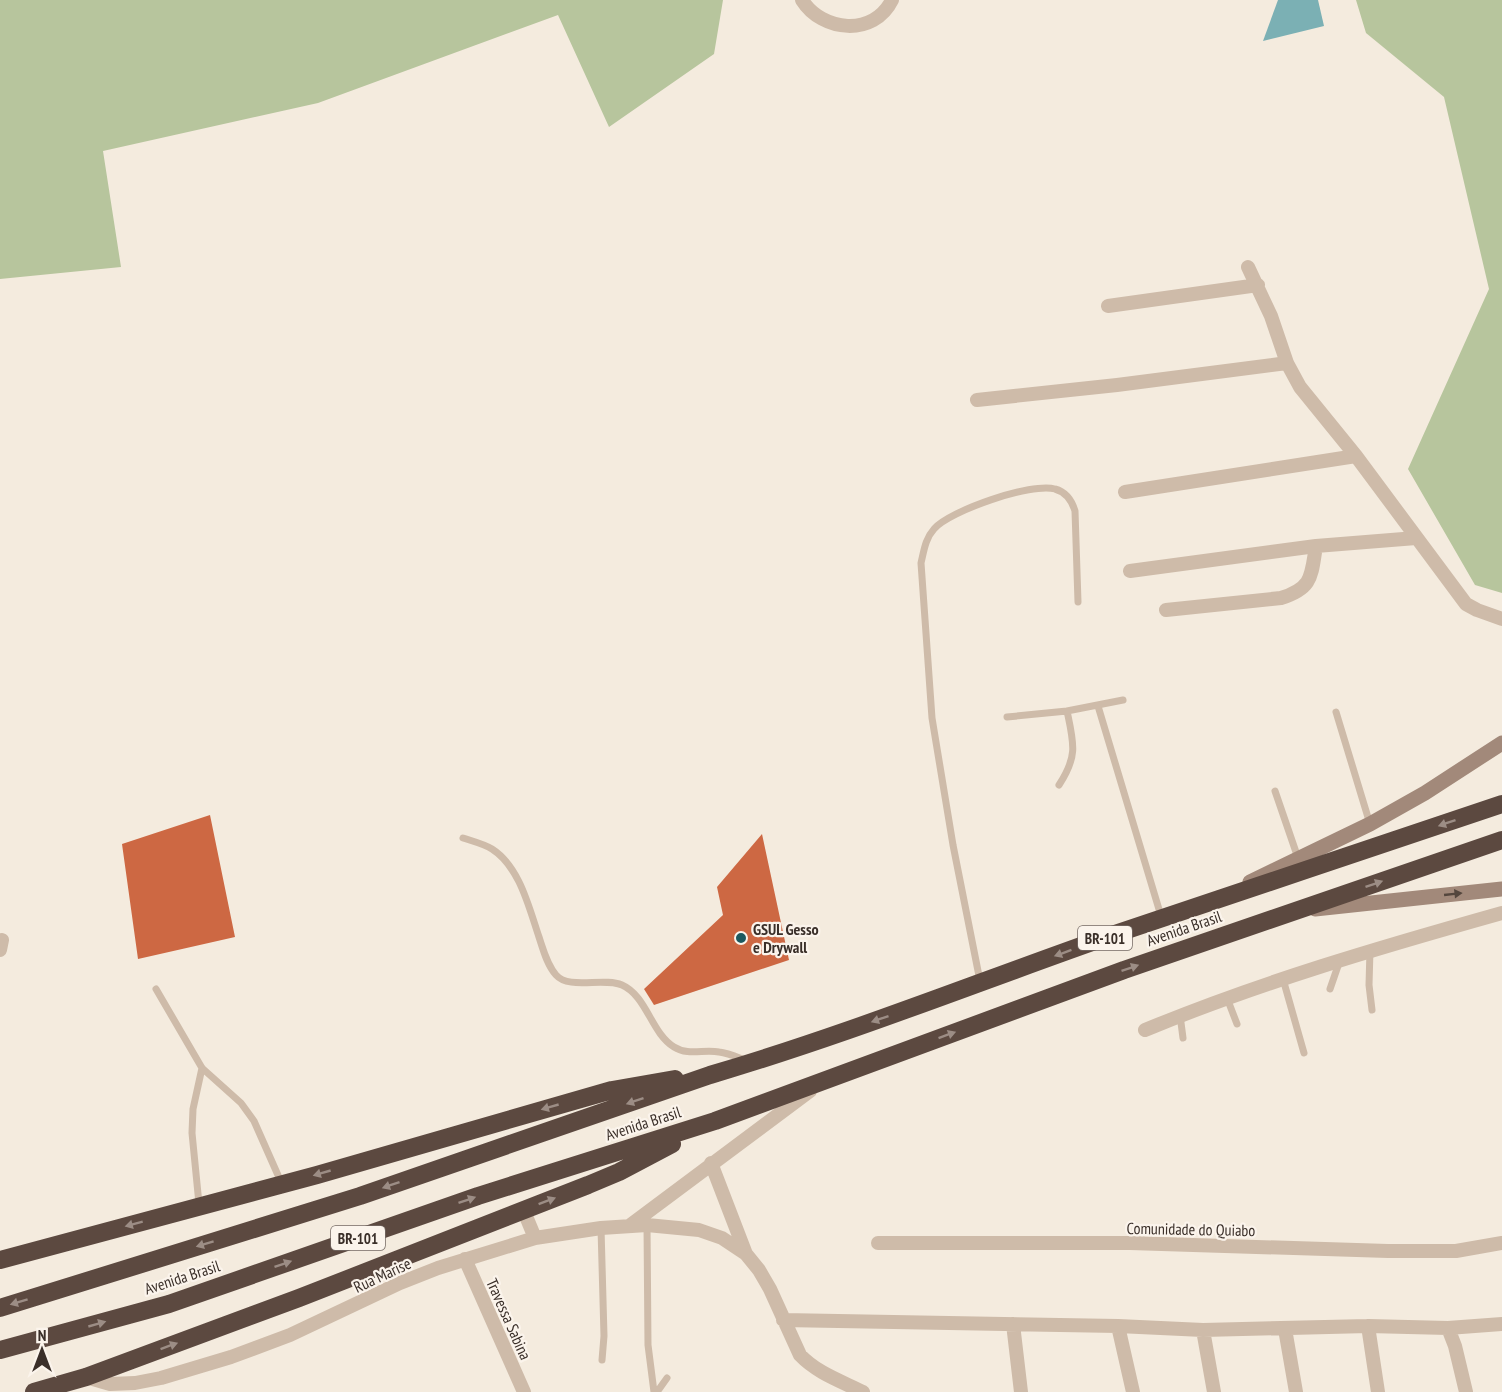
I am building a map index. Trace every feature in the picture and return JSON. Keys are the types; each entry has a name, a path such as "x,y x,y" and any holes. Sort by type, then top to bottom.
{"highway":[{"name":"Avenida Brasil","path":"0,1308 360,1196 1502,804"},
{"name":"Avenida Brasil","path":"0,1350 169,1304 478,1196 715,1121 1124,970 1502,840"},
{"path":"0,1260 282,1184 612,1090 643,1083 710,1075"},
{"path":"34,1392 86,1377 299,1298 619,1172 715,1121"}],"street":[{"path":"802,0 819,15 837,24 856,27 868,24 880,16 892,0"},
{"path":"1248,267 1258,285 1287,363 1300,387 1356,456 1466,604 1502,619"},
{"path":"1108,306 1258,285"},
{"path":"977,399 1117,385 1287,363"},
{"path":"1125,492 1356,456"},
{"path":"1130,571 1316,546 1416,538"},
{"path":"1166,610 1281,598 1295,594 1305,587 1316,546"},
{"name":"Avenida Brasil","path":"1204,905 1371,824 1425,794 1502,743"},
{"name":"Avenida Brasil","path":"1291,912 1502,889"},
{"path":"1145,1030 1180,1015 1341,958 1502,913"},
{"path":"628,1226 822,1082"},
{"path":"711,1163 746,1254 759,1270 800,1355 807,1363 863,1392"},
{"path":"523,1209 536,1238"},
{"name":"Rua Marise","path":"86,1377 110,1384 135,1383 231,1358 290,1335 400,1282 465,1259 536,1238 601,1228 646,1225 699,1230 722,1238 746,1254"},
{"name":"Comunidade do Quiabo","path":"878,1243 1019,1242 1456,1251 1502,1243"},
{"name":"Travessa Sabina","path":"465,1259 524,1392"},
{"path":"783,1320 1118,1326 1203,1330 1368,1326 1448,1328 1502,1324"},
{"path":"1012,1324 1021,1392"},
{"path":"1118,1326 1133,1392"},
{"path":"1368,1326 1378,1392"},
{"path":"1448,1328 1455,1346 1466,1392"},
{"path":"1285,1329 1296,1392"},
{"path":"1203,1330 1214,1392"}],"lane":[{"path":"980,984 932,718 921,563 926,541 940,523 969,507 1007,495 1046,488 1055,489 1065,494 1076,511 1078,602"},
{"path":"1007,717 1067,711 1122,700"},
{"path":"1098,706 1162,919"},
{"path":"1059,785 1069,769 1073,752 1073,739 1067,711"},
{"path":"1336,712 1371,824"},
{"path":"1275,791 1298,858"},
{"path":"463,837 492,849 513,871 526,899 544,951 557,977 573,982 604,981 623,985 632,991 672,1046 681,1051 693,1053 720,1052 753,1063"},
{"path":"1371,950 1368,977 1372,1010"},
{"path":"1330,989 1341,958"},
{"path":"1283,979 1304,1053"},
{"path":"156,989 202,1068 241,1103 254,1121 282,1184"},
{"path":"1227,998 1237,1024"},
{"path":"1180,1015 1183,1038"},
{"path":"199,1207 192,1133 193,1109 202,1068"},
{"path":"646,1225 648,1345 655,1392"},
{"path":"601,1228 604,1336 602,1360"},
{"path":"655,1392 667,1378"}],"green space":[{"path":"0,0 723,0 714,54 609,127 558,15 318,103 103,151 121,267 0,279"},
{"path":"1356,0 1502,0 1502,593 1475,585 1408,469 1489,289 1444,97 1366,33"}],"water":[{"path":"1278,0 1318,0 1324,26 1263,41"}],"building":[{"path":"210,815 235,937 138,959 122,844"},
{"name":"GSUL Gesso e Drywall","path":"762,834 789,960 654,1005 644,989 723,915 717,887"}],"place":[{"name":"GSUL Gesso e Drywall","path":"741,938"}]}
